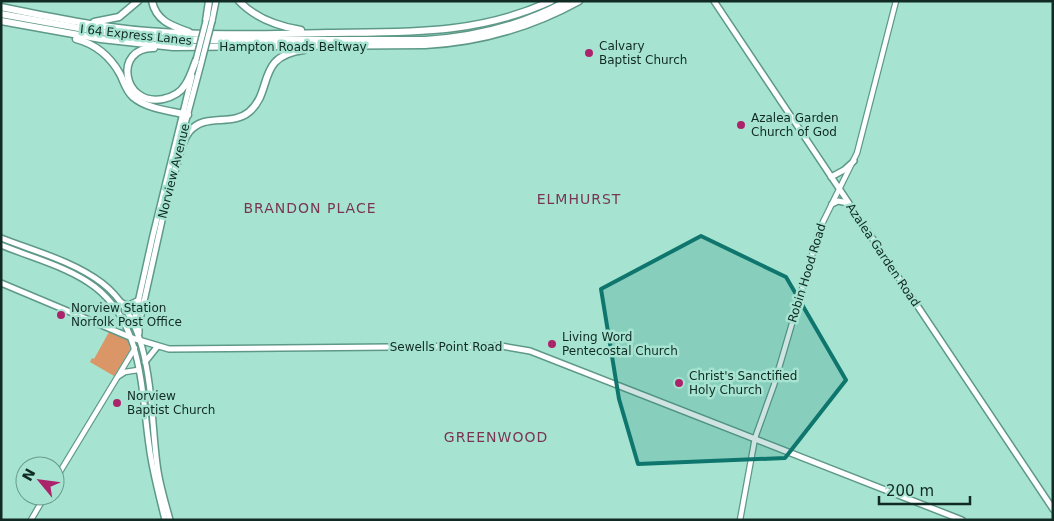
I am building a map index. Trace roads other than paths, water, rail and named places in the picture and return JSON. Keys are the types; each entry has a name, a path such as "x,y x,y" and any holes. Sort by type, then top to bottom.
{"highway":[{"path":"78,22 114,20 130,10 138,1"},
{"path":"152,1 156,13 166,22 195,34"},
{"path":"209,21 210,1"},
{"path":"239,1 251,12 274,24 319,33"},
{"name":"Hampton Roads Beltway","path":"1,7 78,22 145,31 195,34 421,32 456,30 501,20 551,1"},
{"name":"I 64 Express Lanes","path":"1,14 101,32 172,40 425,40 458,37 494,30 526,20 567,1"},
{"name":"Hampton Roads Beltway","path":"1,21 101,40 173,47 425,45 477,40 535,23 579,1"},
{"path":"21,25 93,45 114,64 134,98 149,105 185,114"},
{"path":"173,47 148,48 140,51 132,58 128,66 127,77 137,93 156,100 174,95 186,84 199,60"},
{"path":"170,182 175,174 182,144 191,130 209,120 235,119 246,114 259,99 265,78 274,64 288,54 318,47"}],"main road":[{"name":"Norview Avenue","path":"132,338 139,299 185,114 216,1"},
{"name":"Azalea Garden Road","path":"714,1 1053,509"},
{"name":"Norview Avenue","path":"140,341 139,324 185,114"},
{"path":"831,177 844,170 854,161"},
{"path":"832,204 838,201 848,203"},
{"path":"1,238 79,269 103,284 121,302 134,324 140,341 158,471 170,520"},
{"path":"1,246 76,276 102,293 125,322 135,348 152,462 165,520"},
{"path":"76,276 79,269"},
{"name":"Sewells Point Road","path":"1,282 116,332 157,347 177,350 512,347 538,354 962,520"},
{"path":"121,302 129,306 139,299"},
{"path":"116,332 125,322"},
{"path":"144,362 157,347"}],"street":[{"name":"Robin Hood Road","path":"740,520 754,438 774,385 815,242 854,161 896,1"},
{"path":"65,464 135,348"},
{"path":"118,377 125,372 138,370"},
{"path":"31,520 40,506"}],"place":[{"name":"Calvary Baptist Church","path":"589,53"},
{"name":"Azalea Garden Church of God","path":"741,125"},
{"name":"Norview Station Norfolk Post Office","path":"61,315"},
{"name":"Living Word Pentecostal Church","path":"552,344"},
{"name":"Christ's Sanctified Holy Church","path":"679,383"},
{"name":"Norview Baptist Church","path":"117,403"}],"district":[{"name":"ELMHURST","path":"579,199"},
{"name":"BRANDON PLACE","path":"310,208"},
{"name":"GREENWOOD","path":"496,437"}]}
